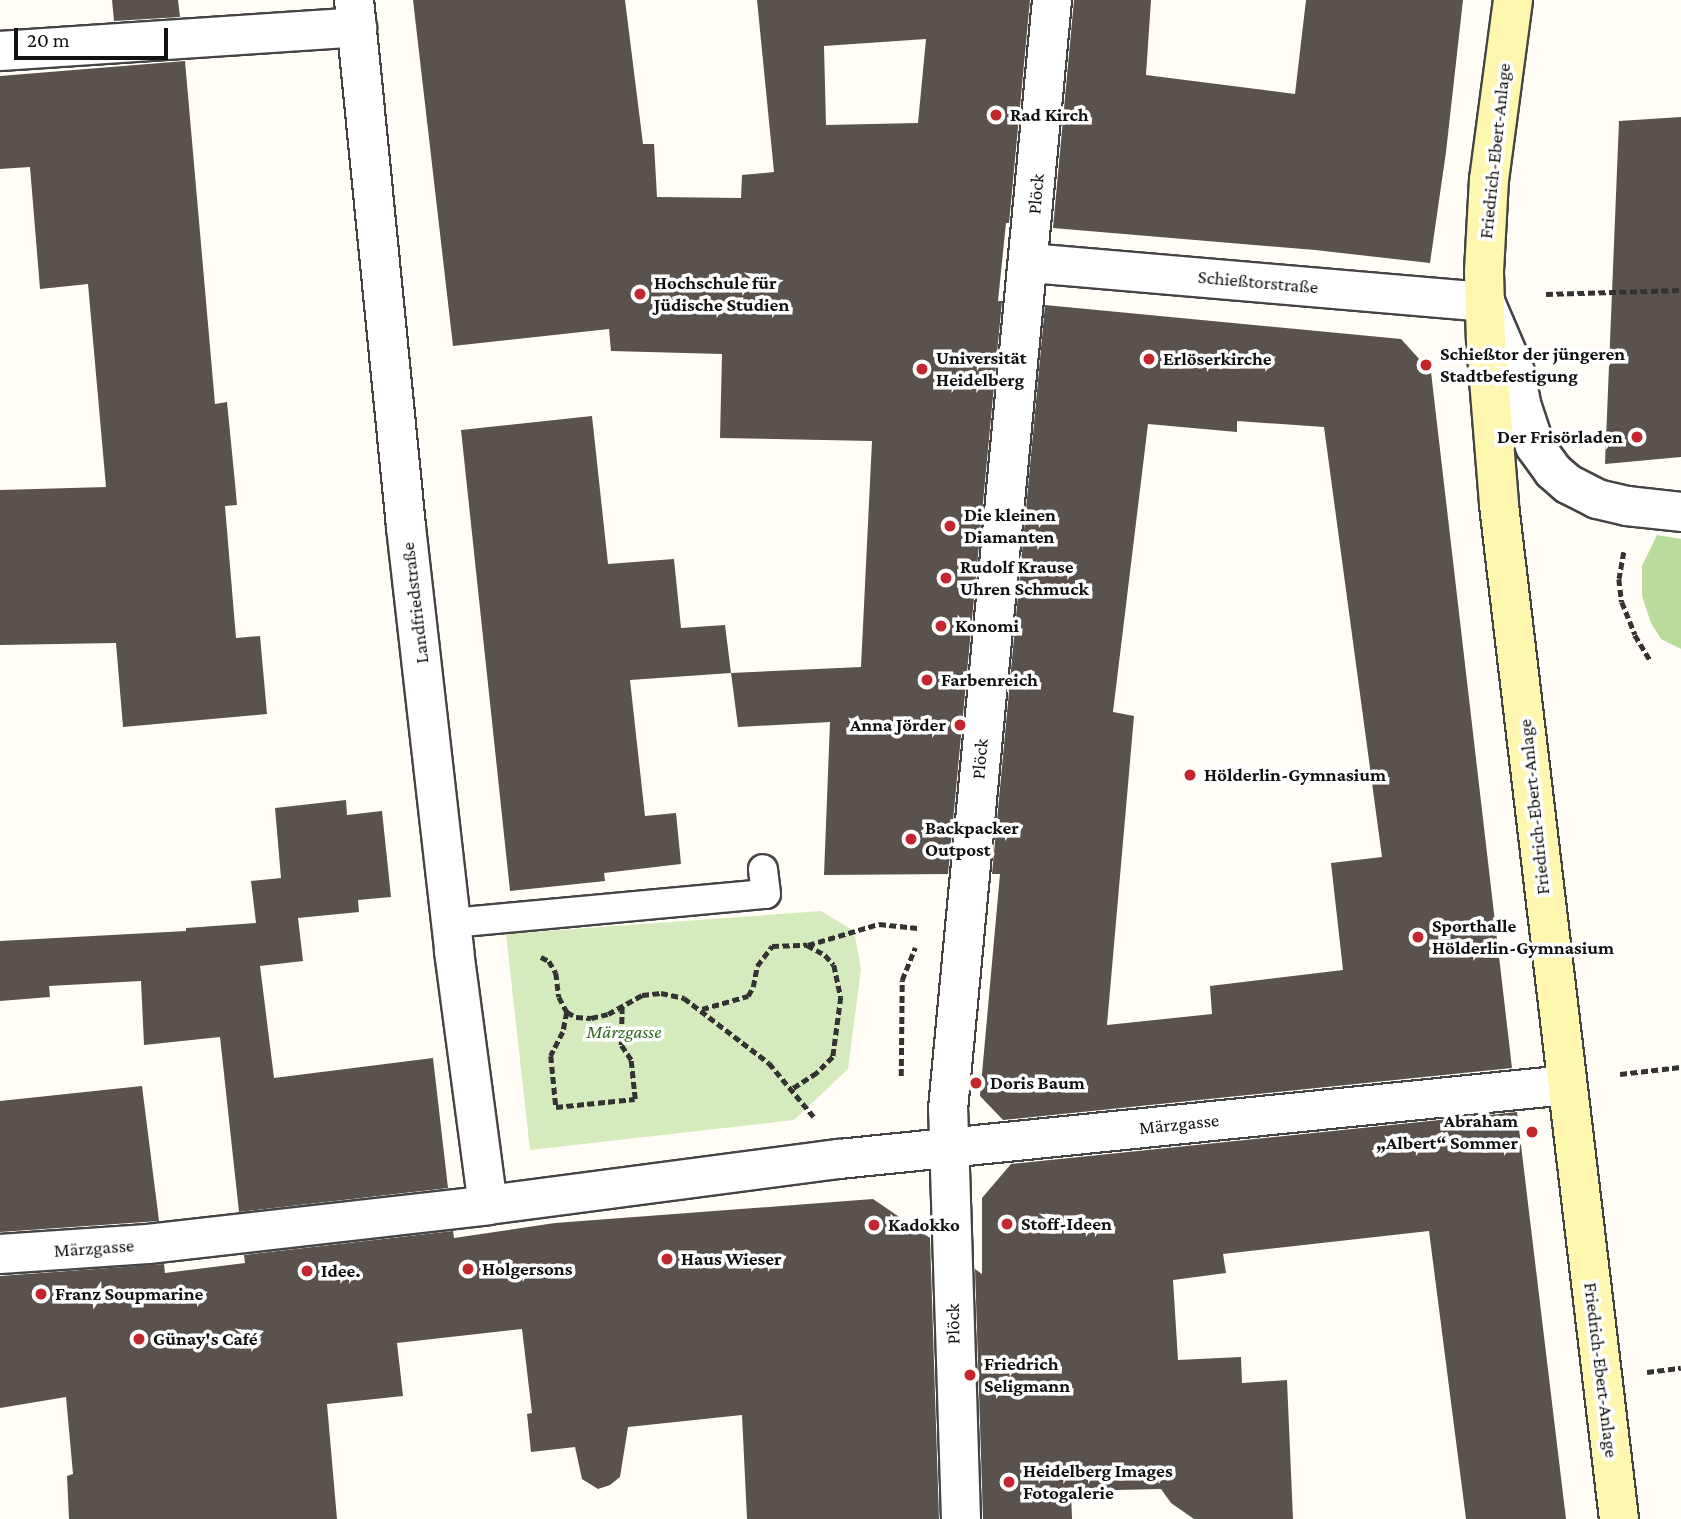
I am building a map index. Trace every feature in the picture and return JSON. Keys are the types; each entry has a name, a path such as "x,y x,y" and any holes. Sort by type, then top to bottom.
{"main road":[{"name":"Friedrich-Ebert-Anlage","path":"1513,0 1489,179 1485,302 1499,505 1619,1519"}],"street":[{"name":"Plöck","path":"961,1519 948,1109 1030,263 1052,0"},
{"path":"0,51 355,13"},
{"name":"Landfriedstraße","path":"355,13 406,527 488,1205"},
{"name":"Schießtorstraße","path":"1030,263 1485,302"},
{"name":"Friedrich-Ebert-Anlage","path":"1485,302 1515,372 1521,404 1535,446 1553,471 1568,484 1597,499 1666,510"},
{"name":"Märzgasse","path":"0,1254 148,1244 488,1205 839,1159 1566,1085"}],"lane":[{"path":"452,923 765,894 763,869"}],"path":[{"path":"1546,294 1681,290"},
{"path":"1651,662 1622,602 1619,579 1626,547 1633,531 1666,510"},
{"path":"701,1009 748,996 753,987 757,966 772,946 807,945 879,925 927,928"},
{"path":"792,1090 817,1073 833,1057 841,997 834,965 825,955 807,945"},
{"path":"535,955 549,961 556,973 559,997 567,1012 564,1032 551,1056 556,1107 635,1099 631,1060 621,1045 622,1005"},
{"path":"567,1012 591,1018 608,1014 642,995 661,993 684,998 769,1063 808,1108 839,1159"},
{"path":"1620,1074 1681,1067"},
{"path":"1639,1373 1681,1368"}],"green space":[{"path":"1657,535 1681,539 1681,649 1661,639 1651,623 1642,596 1642,566"},
{"name":"Märzgasse","path":"821,911 854,931 861,969 848,1069 794,1120 530,1150 506,934"}],"building":[{"path":"112,0 178,0 180,17 114,21"},
{"path":"413,0 625,0 643,144 654,144 657,197 741,198 742,175 774,172 757,0 1030,0 1009,223 1006,223 998,301 1002,301 948,874 824,875 830,722 738,727 731,673 861,667 872,441 720,438 722,354 611,351 609,329 453,346","holes":["926,39 918,123 826,125 824,46"]},
{"path":"1074,0 1151,0 1146,75 1295,94 1306,0 1463,0 1430,263 1315,250 1053,228"},
{"path":"185,61 215,404 227,402 237,505 225,506 236,638 260,636 267,714 123,727 116,643 0,645 0,490 106,487 88,284 40,289 30,167 0,169 0,76"},
{"path":"1681,117 1681,457 1605,464 1619,121"},
{"path":"1045,305 1401,339 1431,372 1512,1068 1003,1120 980,1096 1000,874 992,874","holes":["1237,421 1324,427 1382,857 1331,863 1343,970 1210,986 1212,1014 1107,1025 1134,716 1113,712 1148,424 1237,432"]},
{"path":"592,416 608,564 674,559 681,628 725,625 731,673 630,680 645,816 676,813 681,864 604,873 605,881 510,891 461,430"},
{"path":"346,800 347,815 382,811 391,897 358,900 359,912 298,918 303,961 260,966 274,1078 433,1058 448,1188 239,1212 220,1037 144,1045 141,981 49,986 50,997 0,1001 0,941 186,931 186,928 256,923 251,881 281,878 275,808"},
{"path":"142,1086 159,1221 0,1232 0,1101"},
{"path":"1517,1112 1566,1519 1466,1519 1429,1231 1223,1254 1226,1273 1173,1280 1178,1360 1241,1357 1242,1383 1287,1380 1293,1519 1194,1519 1171,1503 1161,1489 1071,1491 1072,1519 983,1519 975,1269 982,1274 982,1198 1011,1164"},
{"path":"873,1199 930,1238 939,1519 747,1519 742,1415 628,1427 620,1477 610,1485 598,1489 582,1479 575,1447 531,1452 527,1414 532,1413 522,1329 397,1343 403,1396 327,1404 337,1519 69,1519 67,1476 73,1474 66,1397 0,1408 0,1276 164,1264 165,1273 245,1263 244,1255 453,1231 454,1238 555,1223"}],"place":[{"name":"Rad Kirch","path":"996,115"},
{"name":"Hochschule für Jüdische Studien","path":"640,294"},
{"name":"Erlöserkirche","path":"1149,359"},
{"name":"Schießtor der jüngeren Stadtbefestigung","path":"1426,365"},
{"name":"Universität Heidelberg","path":"922,369"},
{"name":"Der Frisörladen","path":"1637,437"},
{"name":"Die kleinen Diamanten","path":"950,526"},
{"name":"Rudolf Krause Uhren Schmuck","path":"946,578"},
{"name":"Konomi","path":"941,626"},
{"name":"Farbenreich","path":"927,680"},
{"name":"Anna Jörder","path":"960,725"},
{"name":"Hölderlin-Gymnasium","path":"1190,775"},
{"name":"Backpacker Outpost","path":"911,839"},
{"name":"Sporthalle Hölderlin-Gymnasium","path":"1418,937"},
{"name":"Doris Baum","path":"976,1083"},
{"name":"Abraham „Albert“ Sommer","path":"1532,1132"},
{"name":"Stoff-Ideen","path":"1007,1224"},
{"name":"Kadokko","path":"874,1225"},
{"name":"Haus Wieser","path":"667,1259"},
{"name":"Holgersons","path":"468,1269"},
{"name":"Idee.","path":"307,1271"},
{"name":"Franz Soupmarine","path":"41,1294"},
{"name":"Günay's Café","path":"139,1339"},
{"name":"Friedrich Seligmann","path":"970,1375"},
{"name":"Heidelberg Images Fotogalerie","path":"1009,1482"}]}
